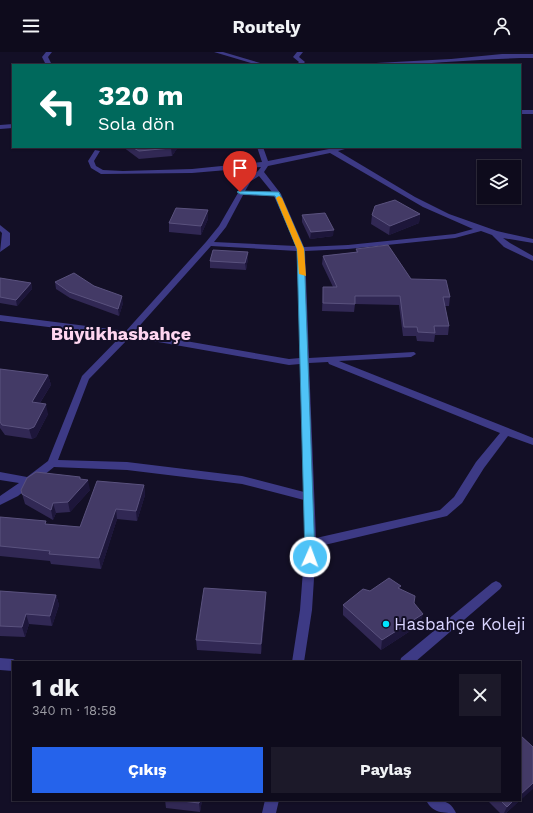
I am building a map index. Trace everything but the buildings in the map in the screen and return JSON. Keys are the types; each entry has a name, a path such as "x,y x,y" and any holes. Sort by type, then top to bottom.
{"street":[{"path":"48,64 45,57 49,52"},
{"path":"217,52 260,64"},
{"path":"300,52 296,56 302,62 300,64"},
{"path":"401,64 451,62 502,56 533,56"},
{"path":"521,112 533,112"},
{"path":"0,127 12,126"},
{"path":"260,148 263,168 277,194 301,249 311,544 306,610 298,661"},
{"path":"97,150 90,161 93,167 101,172 123,173 263,168 303,155 345,148"},
{"path":"332,151 352,160 404,194 441,213 495,234 519,237 533,241"},
{"path":"0,501 52,464 85,378 128,334 209,244 222,227 248,180 263,168"},
{"path":"240,192 277,194"},
{"path":"0,227 6,233 6,245 0,250"},
{"path":"209,244 301,249 348,247 455,236 482,229"},
{"path":"495,234 507,245 533,259"},
{"path":"0,318 128,334 289,362 328,361 411,354"},
{"path":"328,361 533,442"},
{"path":"311,544 443,513 458,500 480,465 506,432"},
{"path":"52,464 128,466 242,480 309,497"},
{"path":"0,476 30,481"},
{"path":"407,661 496,586"},
{"path":"0,664 12,665"},
{"path":"269,813 272,801"},
{"path":"434,801 449,813"}],"slow traffic":[{"path":"279,198 301,249 303,274"}],"place":[{"name":"Hasbahçe Koleji","path":"386,624"}],"district":[{"name":"Büyükhasbahçe","path":"121,334"}],"route":[{"path":"240,192 277,194 301,249 303,272 306,421 311,544 310,557"}]}
